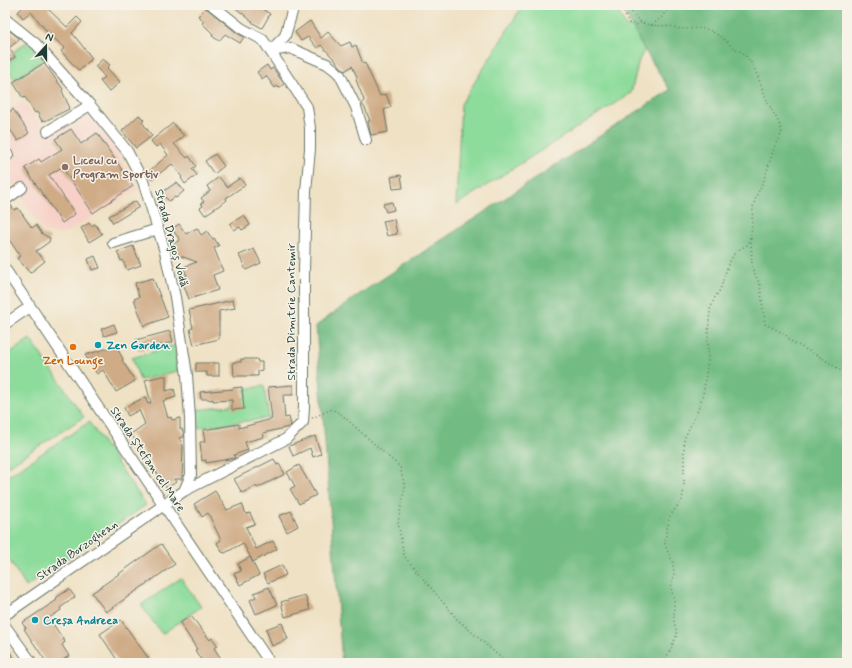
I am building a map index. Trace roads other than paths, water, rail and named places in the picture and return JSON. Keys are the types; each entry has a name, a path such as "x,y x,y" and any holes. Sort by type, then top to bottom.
{"street":[{"name":"Strada Dimitrie Cantemir","path":"184,491 286,438 303,422 304,407 304,270 306,191 310,149 310,128 307,107 263,40 241,28 212,5"},
{"path":"270,51 285,36 294,5"},
{"name":"Strada Dragoș Vodă","path":"5,18 36,44 90,105 127,151 143,181 164,250 175,297 187,375 190,418 191,475 184,491"},
{"path":"270,51 290,48 327,64 336,70 340,75 356,108 366,140"},
{"path":"48,131 90,105"},
{"path":"5,200 22,188"},
{"path":"113,243 158,229"},
{"name":"Strada Ștefan cel Mare","path":"5,269 270,663"},
{"path":"5,324 30,307"},
{"path":"164,505 184,491"},
{"name":"Strada Borzoghean","path":"5,615 164,505"},
{"path":"5,626 32,663"}],"place":[{"name":"Liceul cu Program Sportiv","path":"65,167"},
{"name":"Zen Garden","path":"98,345"},
{"name":"Zen Lounge","path":"73,347"},
{"name":"Creșa Andreea","path":"35,620"}]}
